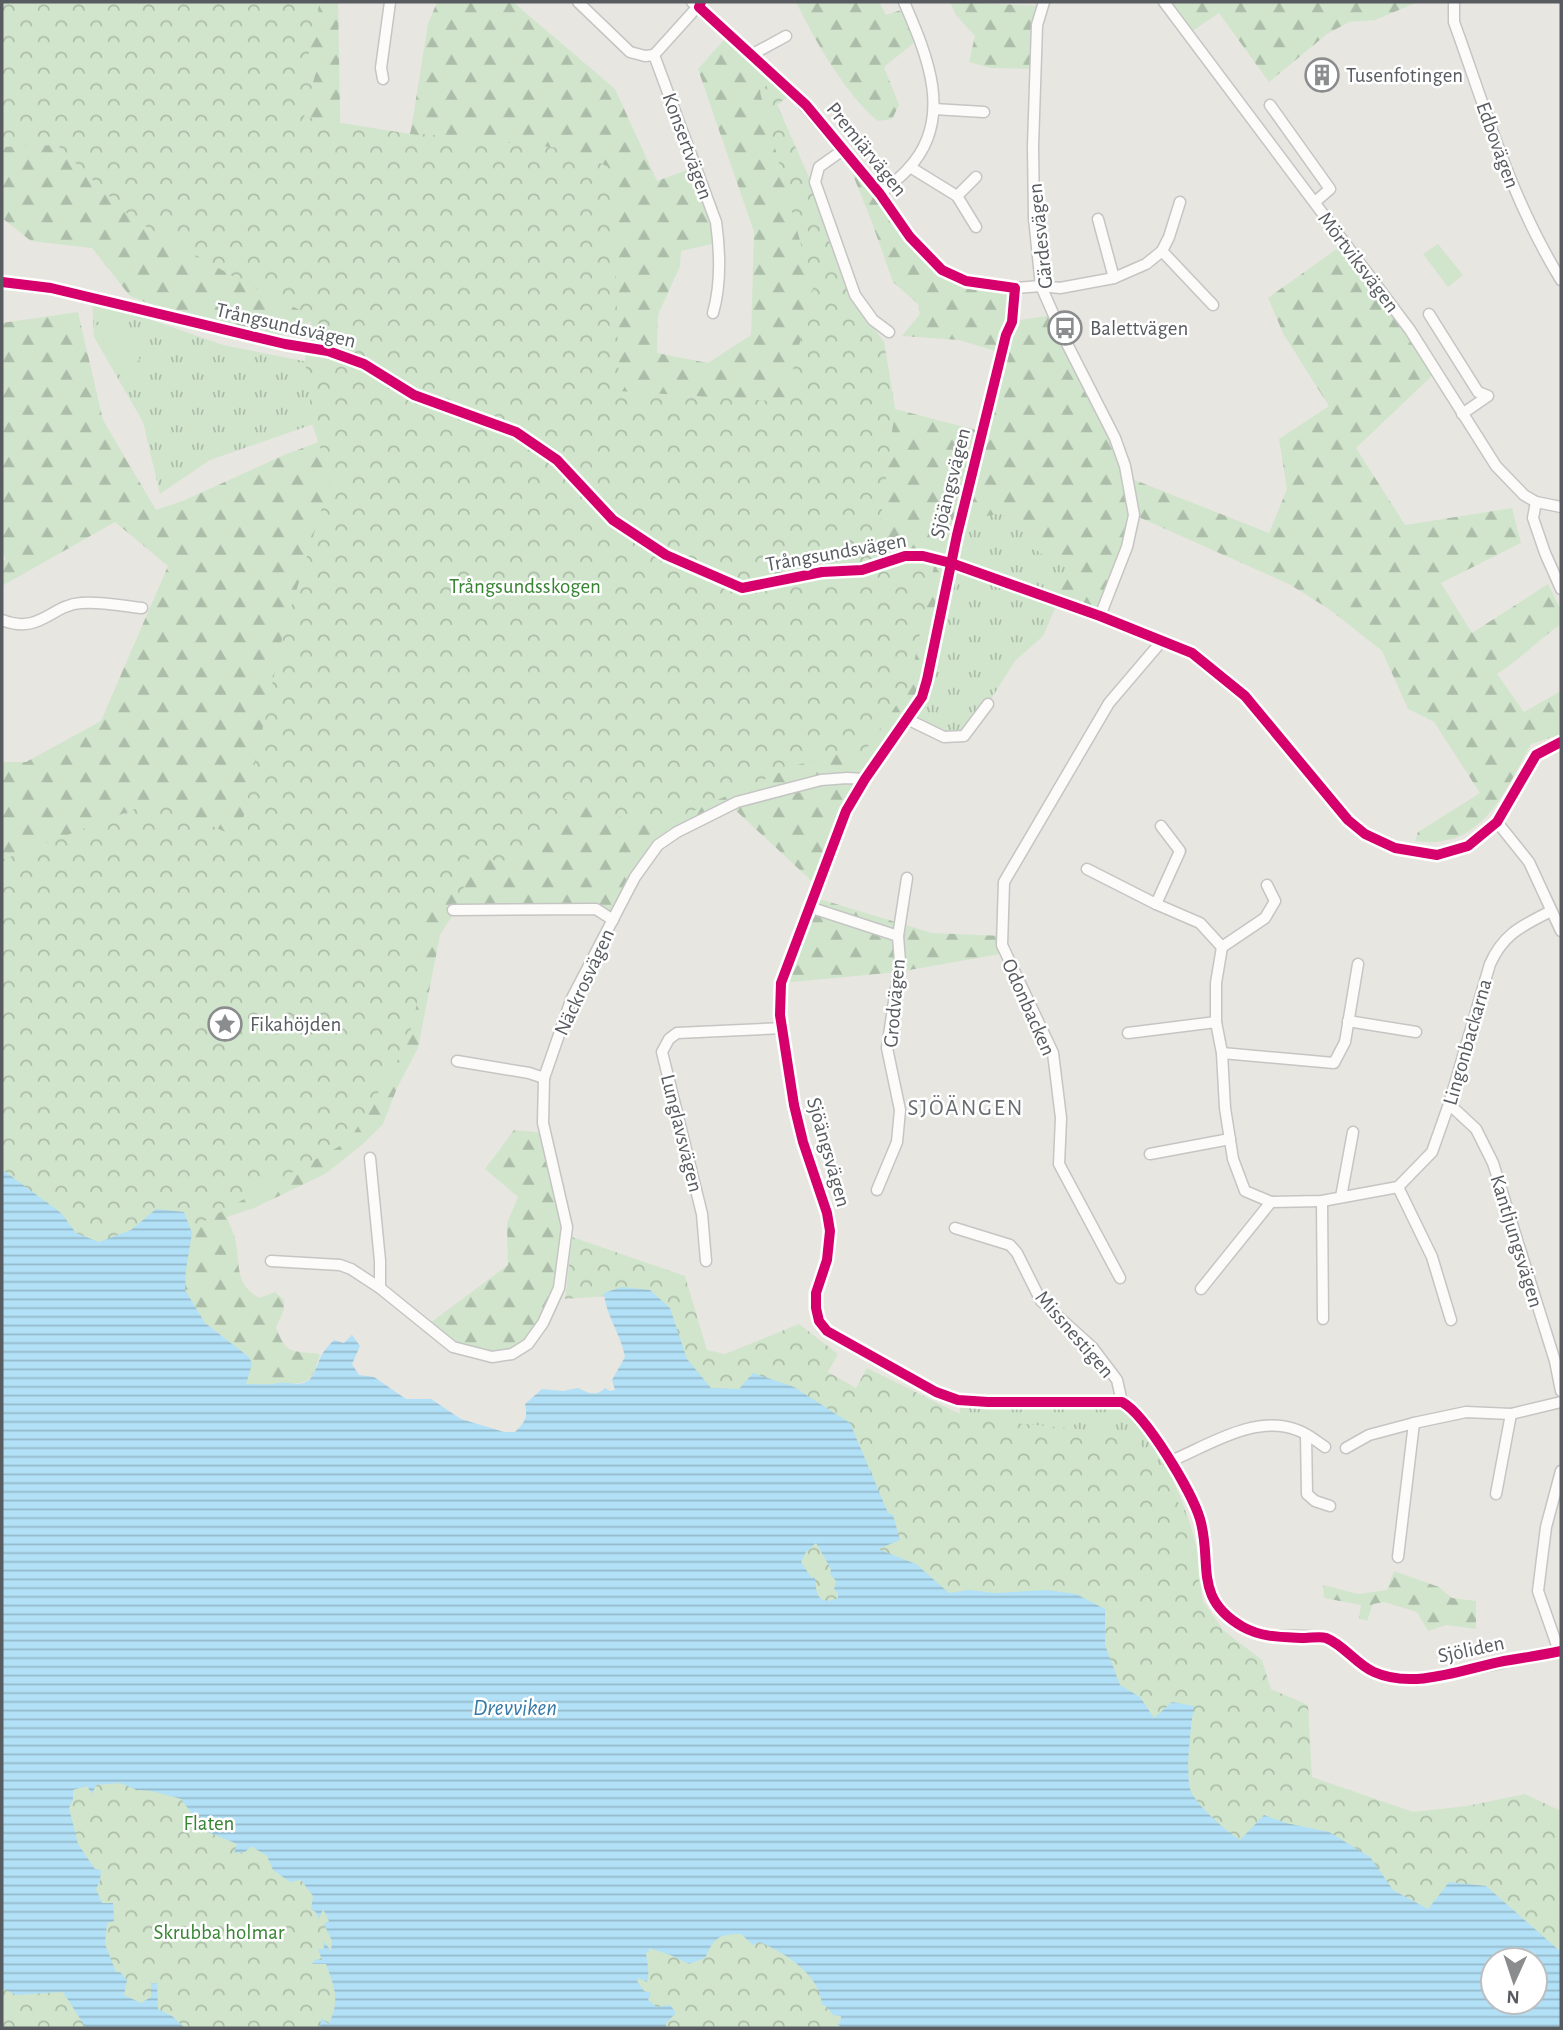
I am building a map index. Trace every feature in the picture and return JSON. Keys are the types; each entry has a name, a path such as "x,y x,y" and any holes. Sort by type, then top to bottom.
{"street":[{"path":"383,79 381,68 390,2"},
{"path":"578,2 630,52 645,56 654,55 697,4"},
{"path":"880,194 910,167 927,140 934,109 934,83 904,2"},
{"name":"Gärdesvägen","path":"1044,2 1037,25 1033,146 1034,218 1041,286 1062,334 1115,438 1125,466 1134,515 1127,547 1100,616"},
{"name":"Mörtviksvägen","path":"1164,2 1410,330 1496,466 1522,493 1536,502 1561,507"},
{"name":"Edbovägen","path":"1454,3 1454,22 1500,158 1525,215 1561,280"},
{"name":"Premiärvägen","path":"697,4 800,99 880,194 910,237 942,270 966,281 987,286 1041,286"},
{"path":"753,54 786,36"},
{"name":"Konsertvägen","path":"654,55 716,222 719,241 718,298 713,313"},
{"path":"1270,105 1330,189 1315,202"},
{"path":"934,109 984,111"},
{"name":"Premiärvägen","path":"843,150 819,167 815,182 855,295 873,320 889,332"},
{"path":"910,167 957,195 976,228"},
{"path":"957,195 976,177"},
{"path":"1041,286 1060,288 1114,278 1146,264 1162,251 1170,237 1180,202"},
{"path":"1098,219 1114,278"},
{"path":"1162,251 1213,305"},
{"name":"Trångsundsvägen","path":"2,282 51,288 285,344 328,351 364,364 414,395 516,432 557,460 613,520 666,555 742,588 822,572 862,570 905,556 923,556 951,563 1100,616 1192,653 1245,696 1339,811 1365,834 1395,848 1437,855 1468,846 1497,822 1536,755 1561,742"},
{"path":"1429,314 1478,392 1488,396 1462,414"},
{"name":"Sjöängsvägen","path":"1012,321 1006,335 951,563 922,696 846,811 781,983 779,1001 794,1105 830,1231 827,1260 816,1293 819,1321 827,1331 936,1392 958,1399 988,1402 1122,1402"},
{"path":"1536,502 1533,518 1561,589"},
{"path":"2,620 18,624 43,620 78,603 142,608"},
{"name":"Odonbacken","path":"1120,1278 1059,1164 1061,1118 1053,1054 1002,945 1004,882 1109,703 1161,642"},
{"path":"907,719 944,737 964,736 988,704"},
{"name":"Näckrosvägen","path":"271,1261 340,1265 351,1269 380,1288 453,1347 492,1357 512,1354 527,1344 543,1323 559,1288 567,1227 543,1124 544,1078 571,1000 635,877 658,845 677,832 737,802 821,780 865,779"},
{"path":"1497,822 1529,862 1561,931"},
{"path":"1156,904 1181,851 1161,826"},
{"path":"1087,869 1200,923 1222,947"},
{"name":"Grodvägen","path":"877,1190 897,1142 900,1110 887,1048 900,962 898,936 907,878"},
{"path":"1267,885 1275,901 1265,918 1222,947 1216,983 1216,1022 1222,1053 1225,1108 1233,1159 1245,1191 1271,1202 1322,1201 1398,1187 1432,1257 1451,1320"},
{"name":"Grodvägen","path":"809,907 898,936"},
{"path":"453,910 596,909 614,920"},
{"name":"Lingonbackarna","path":"1398,1187 1432,1152 1497,947 1513,931 1551,911"},
{"path":"1222,1053 1334,1063 1345,1042 1358,964"},
{"path":"1348,1021 1416,1032"},
{"path":"1128,1033 1216,1022"},
{"name":"Lunglavsvägen","path":"706,1261 702,1214 662,1052 677,1033 783,1028"},
{"path":"457,1061 544,1078"},
{"name":"Kantljungsvägen","path":"1449,1104 1476,1129 1493,1163 1555,1361 1561,1391"},
{"path":"1341,1197 1353,1132"},
{"path":"1150,1154 1230,1139"},
{"path":"370,1158 380,1288"},
{"path":"1322,1201 1323,1319"},
{"path":"1201,1289 1271,1202"},
{"name":"Missnestigen","path":"955,1228 1010,1245 1017,1253 1041,1301 1092,1347 1115,1377 1122,1402"},
{"path":"1122,1402 1132,1408 1171,1461 1194,1501 1202,1523 1210,1592 1224,1613 1242,1626 1264,1636 1326,1638 1359,1662"},
{"path":"1346,1448 1369,1435 1414,1423 1466,1412 1511,1414 1561,1402"},
{"path":"1496,1493 1511,1414"},
{"path":"1398,1557 1414,1423"},
{"path":"1171,1461 1227,1436 1263,1424 1297,1429 1325,1447"},
{"path":"1306,1435 1307,1493 1315,1501 1330,1506"},
{"path":"1560,1651 1538,1591 1546,1527 1561,1471"},
{"name":"Sjöliden","path":"1387,1677 1417,1679 1560,1651"}],"green space":[{"path":"2,2 338,2 341,167 331,312 273,339 218,330 130,296 92,248 31,241 2,218"},
{"name":"Trångsundsskogen","path":"2,2 321,2 308,57 319,60 304,117 423,136 570,149 613,169 619,391 785,402 813,289 760,92 776,76 793,92 777,105 814,189 845,279 857,306 884,342 895,409 875,564 912,561 934,566 909,687 864,752 847,750 794,766 704,806 660,830 565,799 543,840 517,861 466,859 463,894 421,895 421,981 413,1024 401,1055 349,1141 2,1333 2,860 156,801 239,838 283,634 331,478 313,427 305,359 312,316 241,281 133,219 57,145 2,147"},
{"name":"Trångsundsskogen","path":"437,2 513,2 615,89 657,181 690,169 711,224 712,244 681,251 680,266 658,315 657,353 708,363 751,335 754,232 698,69 729,34 793,92 777,105 814,189 857,306 884,342 895,409 976,430 927,680 865,779 817,886 731,806 658,845 613,920 596,909 456,910 440,935 418,1048 397,1088 383,1124 325,1174 254,1208 227,1217 235,1238 245,1286 259,1298 275,1292 284,1300 284,1309 276,1328 287,1347 320,1354 310,1379 306,1381 270,1385 245,1384 252,1364 249,1357 205,1323 184,1290 186,1269 2,1171 2,762 26,762 101,721 168,566 115,522 2,586 2,561 6,559 2,552 2,323 78,312 103,420 156,510 185,500 284,455 428,401 366,275 411,130 428,24"},
{"path":"796,2 879,2 886,15 907,8 920,38 884,67 899,105 892,119 878,121 854,96 821,49"},
{"path":"950,2 1042,6 1035,69 991,68 969,62 975,36 956,15"},
{"path":"1164,2 1418,2 1375,20 1349,22 1327,34 1269,82 1219,13 1188,34"},
{"path":"843,150 942,270 1015,288 1013,321 1053,315 1115,438 1127,477 1269,533 1287,489 1279,439 1329,406 1284,335 1268,298 1345,243 1436,372 1356,448 1405,525 1512,508 1521,543 1441,583 1472,633 1548,584 1561,610 1561,624 1497,674 1524,712 1561,691 1561,734 1531,744 1488,815 1474,828 1458,837 1438,842 1415,841 1418,832 1480,793 1434,722 1408,709 1382,651 1329,609 1289,584 1134,515 1100,616 1058,601 1070,557 1051,561 1035,549 1026,522 1013,511 986,516 967,496 1002,353 959,340 902,336 920,314 918,304 893,282"},
{"path":"1438,244 1463,275 1448,287 1423,254"},
{"path":"92,299 223,345 329,366 409,391 210,460 160,494 143,422 94,337"},
{"path":"117,315 140,360 116,373 93,327"},
{"path":"967,496 1013,511 1026,522 1035,549 1071,557 1058,601 1043,636 1015,661 964,736 944,737 907,719"},
{"path":"813,897 932,933 1002,936 1006,953 898,972 781,983"},
{"path":"514,1130 546,1133 566,1216 559,1288 528,1344 492,1357 453,1347 426,1326 508,1265 507,1223 518,1197 485,1169"},
{"name":"Drevviken","path":"572,1237 685,1276 707,1350 725,1354 799,1324 838,1354 828,1372 856,1388 867,1368 970,1419 1134,1434 1185,1513 1203,1601 1223,1630 1262,1660 1271,1689 1308,1705 1312,1777 1413,1812 1467,1806 1525,1794 1561,1811 1561,2028 2,2028 2,1523 672,1448 607,1296 565,1299"},
{"path":"961,1400 1122,1402 1127,1405 1142,1423 1180,1496 1193,1533 1207,1596 1167,1558 958,1428"},
{"path":"1394,1571 1439,1587 1452,1598 1476,1601 1476,1629 1446,1625 1428,1631 1417,1612 1384,1602 1373,1604 1367,1621 1359,1618 1361,1605 1324,1598 1323,1585 1358,1594 1387,1590"}],"water":[{"name":"Drevviken","path":"3,1170 61,1213 76,1233 99,1242 131,1230 156,1209 184,1212 192,1233 185,1290 205,1323 249,1357 252,1364 246,1384 303,1383 311,1378 323,1353 334,1340 344,1343 352,1335 360,1346 352,1364 359,1375 374,1377 406,1399 431,1399 461,1419 504,1432 515,1432 525,1420 525,1404 542,1389 563,1391 578,1388 592,1393 605,1388 615,1390 612,1380 625,1357 604,1293 622,1287 650,1290 670,1308 687,1359 711,1388 739,1389 753,1373 794,1387 850,1423 888,1513 893,1515 900,1540 878,1549 916,1564 949,1593 969,1590 995,1593 1046,1590 1076,1594 1105,1609 1105,1645 1120,1685 1140,1697 1154,1718 1172,1702 1194,1706 1188,1764 1192,1794 1214,1819 1240,1840 1264,1815 1286,1823 1329,1832 1370,1857 1393,1890 1428,1909 1449,1882 1486,1886 1561,1952 1561,2028 843,2028 837,2024 840,2023 841,2016 833,2015 822,2005 815,1984 800,1966 760,1942 753,1945 741,1934 718,1938 705,1958 689,1964 649,1948 646,1953 647,1982 639,1978 637,1981 644,1991 651,1993 648,2000 657,2007 670,2005 676,2013 666,2023 666,2028 320,2028 321,2018 329,2024 335,1994 326,1964 312,1964 316,1959 322,1960 318,1949 324,1949 323,1940 331,1951 332,1941 324,1924 329,1921 323,1909 319,1919 315,1911 311,1910 313,1896 301,1880 290,1882 273,1870 267,1856 251,1846 245,1852 234,1853 237,1844 208,1832 198,1814 193,1815 181,1799 137,1790 120,1783 96,1785 92,1794 87,1786 73,1790 73,1800 69,1808 78,1844 95,1869 101,1870 96,1889 102,1903 113,1903 114,1921 107,1923 105,1944 116,1972 120,1972 127,1980 124,1995 141,2003 151,1997 151,1983 157,1983 158,2009 172,2016 185,2028 86,2028 63,1992 16,1995 2,1988","holes":["816,1543 831,1569 830,1574 836,1581 834,1589 838,1598 826,1600 819,1597 815,1578 811,1577 801,1562 806,1552"]}],"cycle path":[{"path":"701,2 699,7 806,105 880,194 910,237 942,270 966,281 1015,288 1012,322 1006,335 957,535 922,697 846,811 781,983 780,1015 794,1105 830,1231 827,1260 816,1293 819,1321 827,1331 936,1392 958,1400 1122,1402 1155,1438 1195,1507 1203,1535 1210,1592 1227,1616 1251,1631 1273,1636 1326,1638 1368,1669 1389,1677 1405,1679 1439,1676 1561,1651"},
{"path":"2,282 51,288 285,344 328,351 364,364 414,395 516,432 557,460 613,520 666,555 742,588 822,572 862,570 905,556 923,556 951,563 1100,616 1192,653 1245,696 1348,820 1365,834 1395,848 1437,855 1468,846 1497,822 1536,755 1561,742"}],"place":[{"name":"Tusenfotingen","path":"1322,75"},
{"name":"Balettvägen","path":"1065,328"},
{"name":"Fikahöjden","path":"225,1024"}],"district":[{"name":"SJÖÄNGEN","path":"966,1107"}],"park label":[{"name":"Flaten","path":"209,1823"},
{"name":"Skrubba holmar","path":"219,1932"}]}
